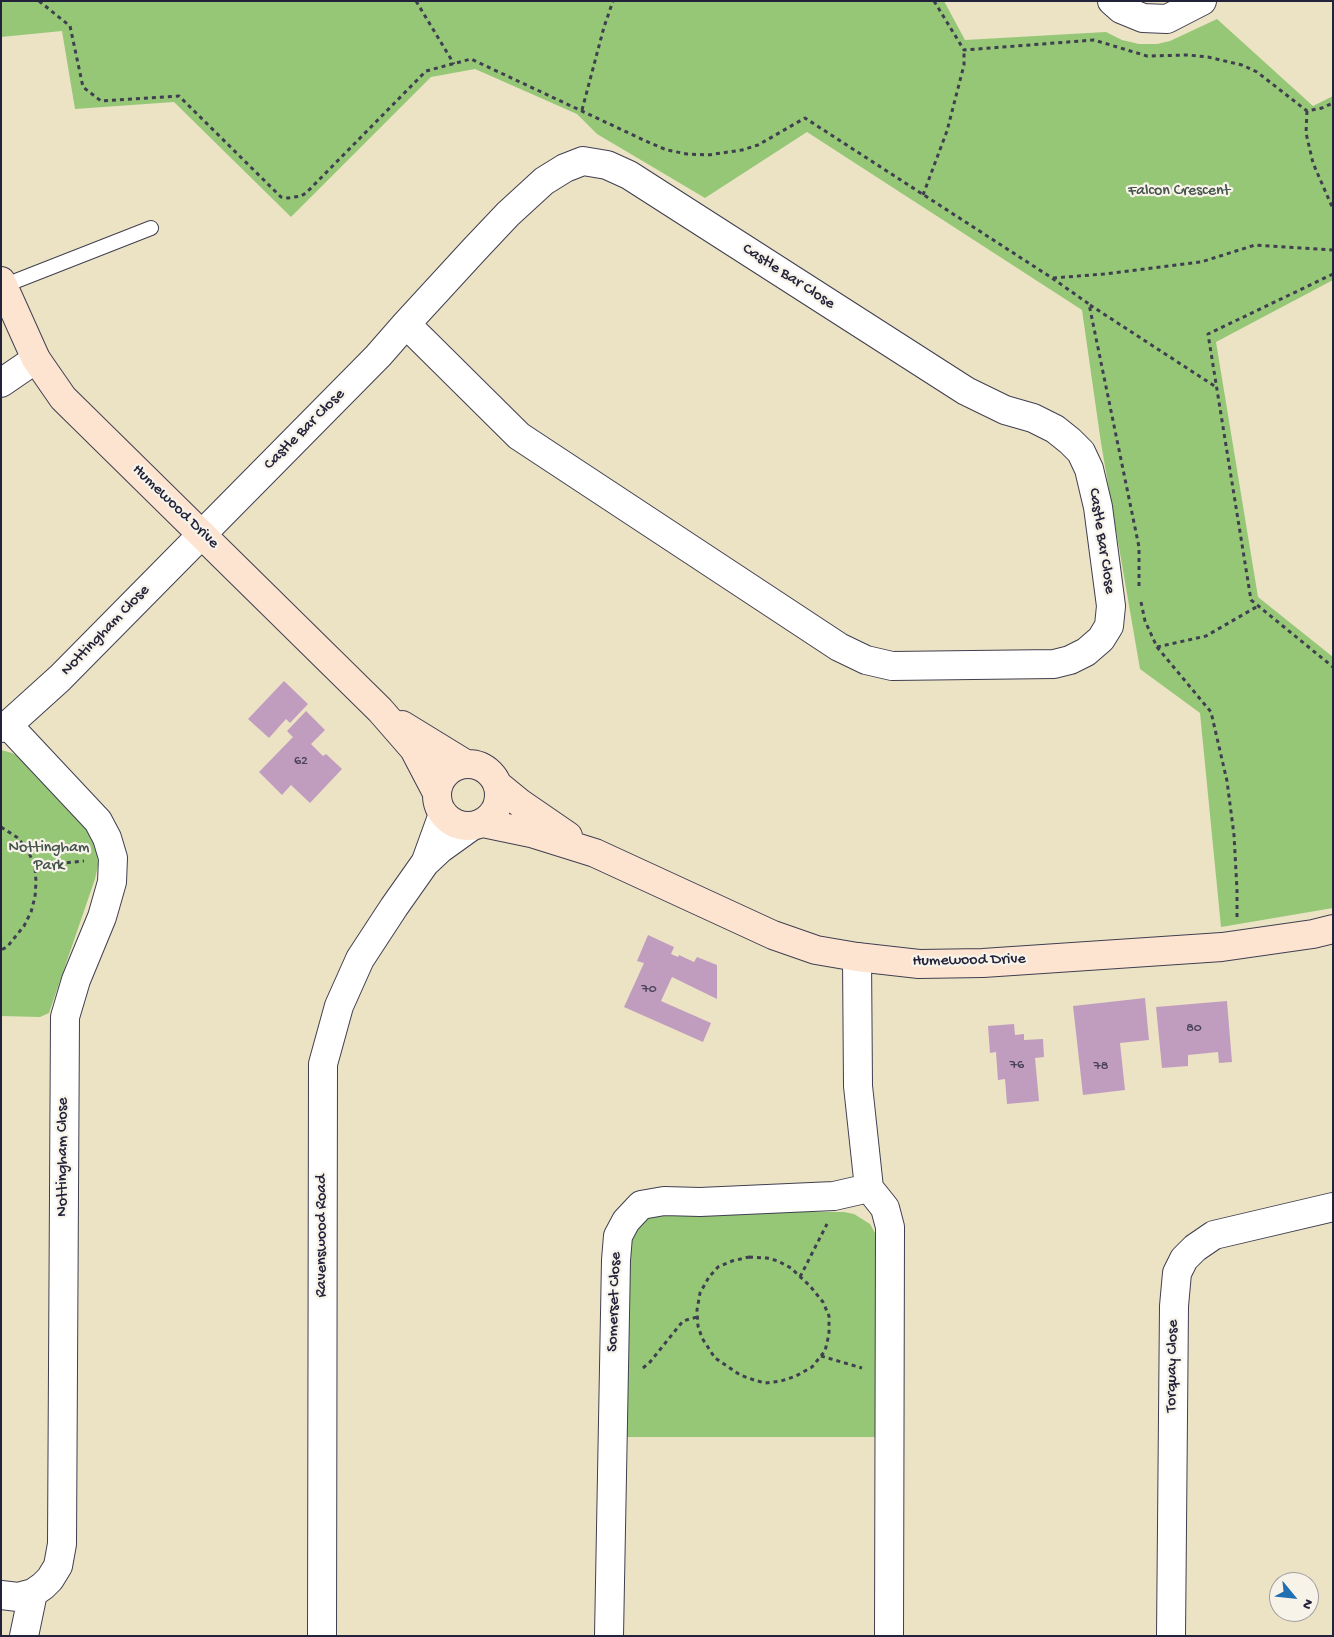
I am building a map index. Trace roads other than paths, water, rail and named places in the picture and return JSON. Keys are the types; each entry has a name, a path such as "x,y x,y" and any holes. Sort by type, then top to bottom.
{"street":[{"path":"1112,1 1121,9 1143,18 1167,19 1202,1"},
{"name":"Castle Bar Close","path":"202,534 378,356 406,324 508,214 544,181 564,168 583,161 596,162 629,175 966,391 1005,410 1033,418 1055,429 1070,440 1081,452 1089,469 1098,506 1111,606 1109,626 1101,639 1086,652 1070,660 1054,664 892,666 866,660 839,646 519,436 406,324"},
{"name":"Humewood Drive","path":"2,283 36,359 63,398 380,710 414,749 440,804"},
{"path":"1,383 36,359"},
{"name":"Nottingham Close","path":"33,1593 50,1579 58,1566 62,1544 65,1017 76,980 102,916 112,882 112,858 107,838 98,821 4,726 60,678 202,534"},
{"name":"Humewood Drive","path":"380,710 421,738 464,763"},
{"path":"464,763 486,768 494,775 498,785 500,796 498,807 492,816 478,824 461,825 452,822 440,804 439,782 445,773 464,763"},
{"name":"Humewood Drive","path":"498,785 539,816 594,853"},
{"name":"Ravenswood Road","path":"425,863 440,804"},
{"name":"Humewood Drive","path":"478,824 531,833 594,853 774,935 816,950 857,957 919,964 950,965 1237,945 1333,929"},
{"name":"Ravenswood Road","path":"322,1636 323,1064 339,1006 360,959 425,863 440,849 478,824"},
{"path":"857,957 858,1086 869,1188 885,1208 890,1227 889,1636"},
{"name":"Somerset Close","path":"609,1636 616,1260 618,1236 626,1221 641,1205 664,1201 700,1202 834,1196 869,1188"},
{"name":"Torquay Close","path":"1171,1636 1174,1306 1177,1273 1184,1259 1214,1234 1333,1207"},
{"path":"1,1595 18,1597 33,1593 24,1636"}],"lane":[{"path":"2,283 151,228"}],"park label":[{"name":"Falcon Crescent","path":"1179,192"},
{"name":"Nottingham Park","path":"49,858"}]}
